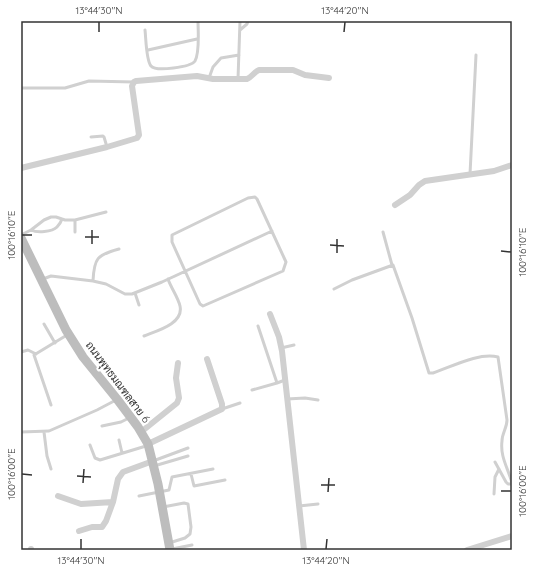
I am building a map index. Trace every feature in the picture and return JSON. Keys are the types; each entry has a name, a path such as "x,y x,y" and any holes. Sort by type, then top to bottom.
{"main road":[{"name":"ถนนพุทธมณฑลสาย 6","path":"21,239 57,313 69,334 90,366 131,417 148,444 154,463 170,548"}],"street":[{"path":"21,168 107,147 139,137 132,86 134,82 197,76 209,78 250,78 259,70 293,70 305,76 329,78"},
{"path":"395,205 410,196 419,185 425,181 500,170 512,165"},
{"path":"270,314 279,337 281,348 304,550"},
{"path":"148,444 222,409 207,359"},
{"path":"140,430 177,403 180,398 176,378 178,362"},
{"path":"79,531 92,527 102,527 106,521 113,502 118,479 123,472 154,463"},
{"path":"58,496 81,504 113,502"},
{"path":"467,550 512,536"}],"lane":[{"path":"145,30 150,65 158,69 189,66 194,63 196,57 198,21"},
{"path":"238,79 240,21"},
{"path":"240,30 247,24 248,21"},
{"path":"148,50 197,39"},
{"path":"209,78 213,67 221,58 239,55"},
{"path":"470,174 476,55"},
{"path":"21,88 65,88 89,81 134,82"},
{"path":"91,137 103,136 107,147"},
{"path":"255,197 272,231 286,262 283,271 205,306 200,304 172,242 172,234 248,198 255,197"},
{"path":"21,239 44,220 56,217 75,220 106,212"},
{"path":"31,230 36,232 54,229 62,219"},
{"path":"75,220 75,232"},
{"path":"41,280 51,276 93,281 106,284 125,294 135,293 168,280 272,231"},
{"path":"383,232 392,265 394,266 412,318 429,373 433,373 476,358 497,356 499,359 507,420 506,427 502,435 502,454 512,484"},
{"path":"93,281 94,266 97,259 105,253 119,249"},
{"path":"334,289 392,265"},
{"path":"144,336 171,324 179,315 180,306 168,280"},
{"path":"135,293 139,305"},
{"path":"44,324 55,343"},
{"path":"258,326 277,383"},
{"path":"51,405 34,355 69,334"},
{"path":"281,348 294,345"},
{"path":"21,352 28,350 36,354"},
{"path":"252,390 285,380"},
{"path":"287,399 305,398 318,400"},
{"path":"21,432 44,432 97,410 117,399"},
{"path":"222,409 240,404"},
{"path":"102,426 121,422 131,417"},
{"path":"44,432 47,456 51,468"},
{"path":"119,440 122,453"},
{"path":"90,445 97,460 100,460 148,444"},
{"path":"154,463 188,448"},
{"path":"154,463 188,456"},
{"path":"495,462 506,482 508,484 512,484"},
{"path":"139,496 170,489 170,480 172,477 213,469"},
{"path":"494,494 495,476 499,469"},
{"path":"191,474 194,486 225,480"},
{"path":"163,507 184,503 188,504 190,534 170,548"},
{"path":"299,506 318,504"},
{"path":"170,548 192,545"}]}
